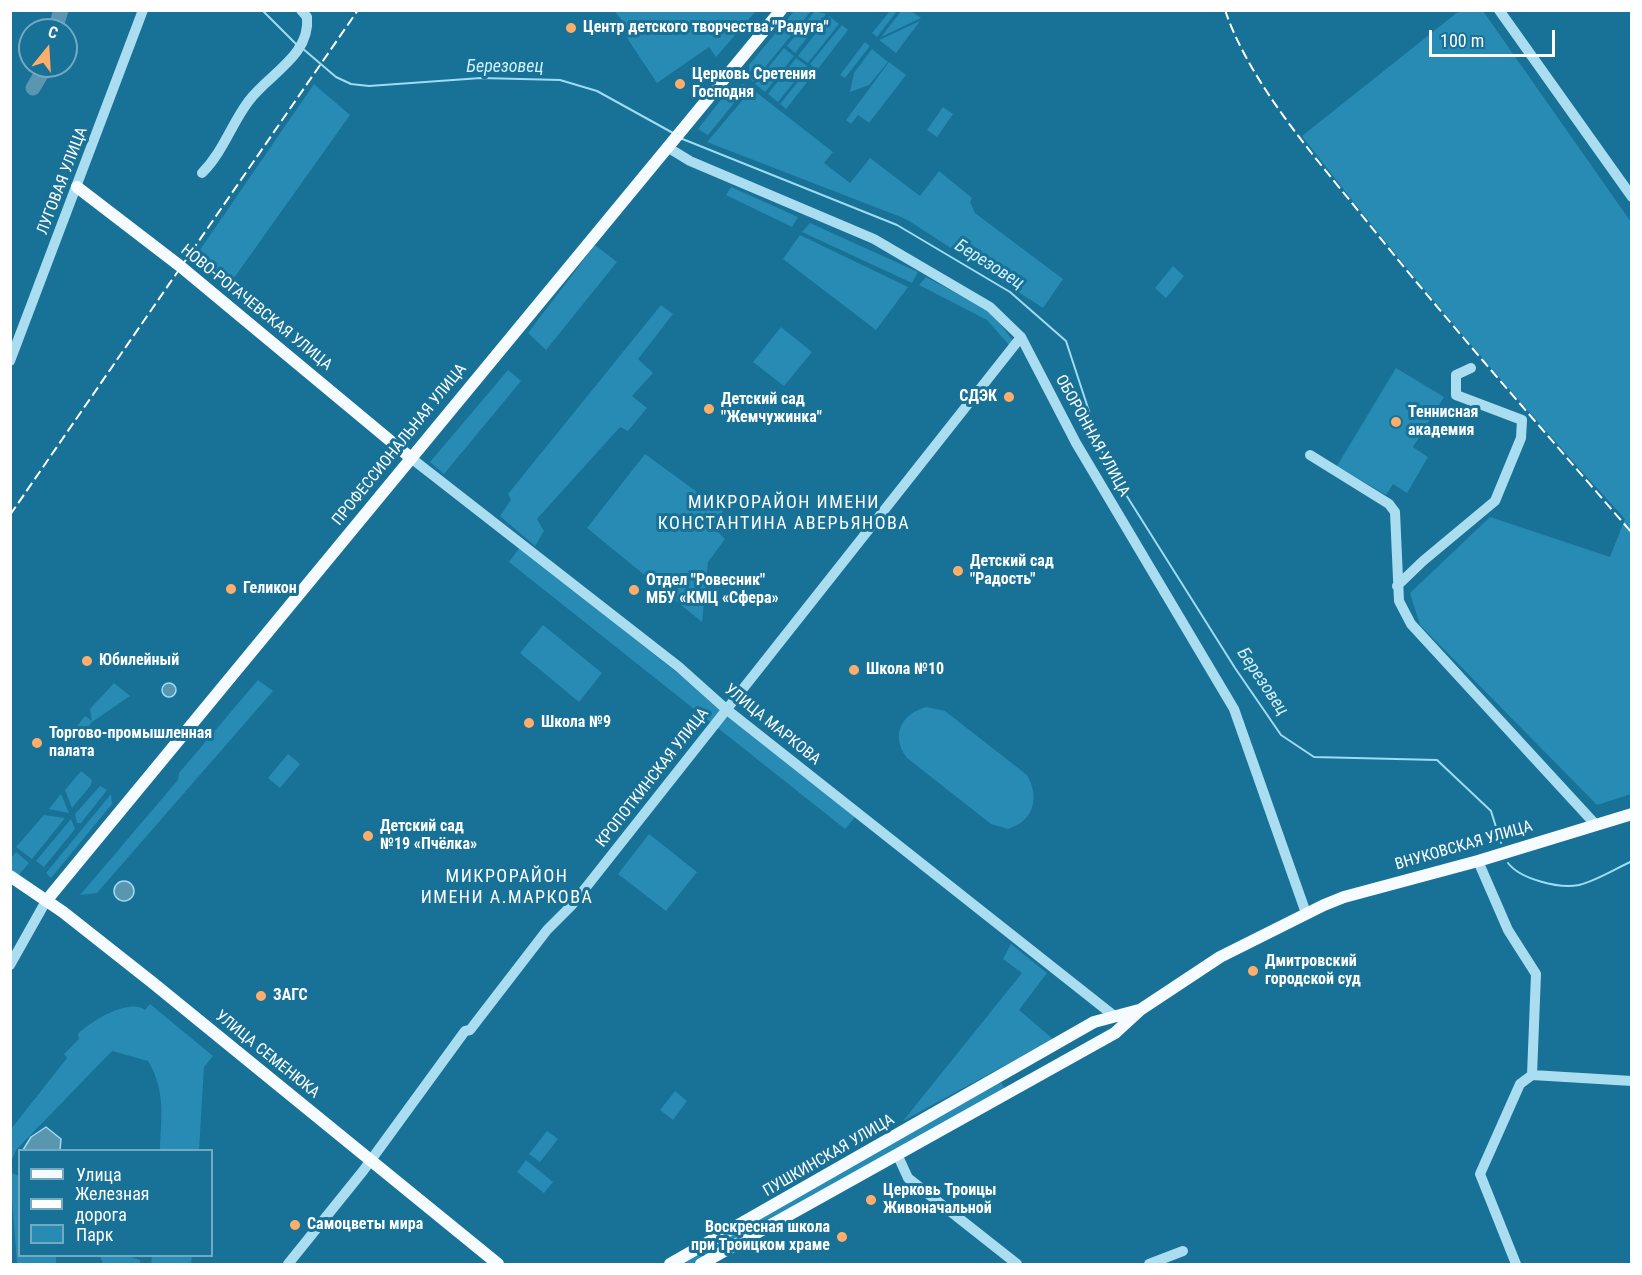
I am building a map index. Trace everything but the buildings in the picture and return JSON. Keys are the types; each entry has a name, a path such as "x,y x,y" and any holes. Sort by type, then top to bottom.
{"main road":[{"name":"ПРОФЕССИОНАЛЬНАЯ УЛИЦА","path":"46,901 151,777 781,10"},
{"name":"НОВО-РОГАЧЕВСКАЯ УЛИЦА","path":"77,187 180,266 411,458"},
{"name":"ВНУКОВСКАЯ УЛИЦА","path":"1306,913 1344,897 1478,861 1632,814"},
{"name":"УЛИЦА СЕМЕНЮКА","path":"10,876 153,983 369,1162 498,1264"},
{"name":"ПУШКИНСКАЯ УЛИЦА","path":"701,1264 1121,1029 1140,1010 1220,957 1306,913"},
{"name":"ПУШКИНСКАЯ УЛИЦА","path":"670,1264 1094,1022 1113,1015 1140,1010"},
{"path":"1113,1015 1121,1029"},
{"path":"1004,1075 1012,1091"}],"street":[{"name":"ЛУГОВАЯ УЛИЦА","path":"10,361 143,10"},
{"path":"202,173 223,146 246,103 257,90 278,75 300,47 308,25 307,16 301,10"},
{"path":"1499,10 1632,197"},
{"name":"ОБОРОННАЯ УЛИЦА","path":"674,139 690,161 874,239 990,307 1021,337 1076,443 1234,709 1306,913"},
{"name":"КРОПОТКИНСКАЯ УЛИЦА","path":"288,1264 369,1162 465,1031 470,1030 548,930 572,905 1021,337"},
{"path":"1397,586 1423,561 1496,501 1521,438 1522,420 1456,395 1456,375 1471,368"},
{"path":"1310,455 1389,504 1395,512 1399,601 1411,624 1596,825"},
{"name":"УЛИЦА МАРКОВА","path":"411,458 670,660 726,709 1113,1015"},
{"path":"1478,861 1508,930 1536,974 1532,1075"},
{"path":"10,965 46,901"},
{"path":"1516,1264 1480,1174 1520,1084 1532,1075 1632,1081"},
{"path":"897,1154 908,1178 1017,1264"},
{"path":"1149,1264 1183,1251"}],"green space":[{"path":"795,10 811,11 753,82 750,78 749,65"},
{"path":"614,11 756,11 716,57 709,47 657,83 627,38 622,20"},
{"path":"815,11 826,14 795,53 787,46"},
{"path":"890,11 897,11 877,37 872,33"},
{"path":"901,11 911,11 921,18 881,37"},
{"path":"1459,11 1483,11 1631,222 1631,794 1597,805 1420,625 1410,593 1490,517 1610,557 1625,519 1459,331 1302,136"},
{"path":"829,16 839,24 808,63 798,56"},
{"path":"920,21 896,53 879,40"},
{"path":"842,25 848,30 817,70 810,64"},
{"path":"865,42 870,46 845,78 840,75"},
{"path":"784,48 794,56 765,92 755,84"},
{"path":"872,49 888,62 869,85 850,92 854,73"},
{"path":"796,58 807,66 778,102 768,94"},
{"path":"889,62 906,75 869,123 858,115 851,124 846,120"},
{"path":"809,68 815,72 786,109 780,104"},
{"path":"314,84 350,115 229,285 193,260"},
{"path":"743,84 748,86 708,135 698,129 730,88"},
{"path":"752,89 833,152 824,163 850,183 870,158 920,196 939,171 972,198 970,202 975,213 1063,279 1043,308 906,219 707,142"},
{"path":"943,107 953,114 937,137 927,130"},
{"path":"731,187 798,217 792,227 726,195"},
{"path":"810,223 918,272 912,283 802,232"},
{"path":"800,235 908,287 876,330 783,259"},
{"path":"595,245 617,262 546,350 528,333"},
{"path":"1173,266 1184,276 1166,298 1155,288"},
{"path":"926,277 991,312 1014,342 1009,345 987,320 919,285"},
{"path":"661,305 673,314 638,359 653,373 632,396 647,408 628,431 620,427 537,519 544,531 535,546 500,516 511,500 508,494"},
{"path":"781,327 812,352 784,386 753,362"},
{"name":"Теннисная академия","path":"1396,368 1444,397 1413,447 1428,457 1407,493 1393,484 1386,495 1337,466"},
{"path":"508,370 521,381 444,474 430,462"},
{"path":"645,454 723,511 713,527 725,539 708,562 702,622 587,528"},
{"path":"520,547 856,816 845,829 509,562"},
{"path":"543,625 602,673 579,702 520,653"},
{"path":"258,680 273,691 97,893 80,895 178,780 179,773"},
{"path":"114,683 130,696 92,722 82,736 74,730 85,716 92,721 90,709"},
{"path":"927,707 945,711 1027,775 1034,800 1024,820 1008,829 991,824 907,758 899,742 901,726 911,714"},
{"path":"288,754 300,764 280,788 268,778"},
{"path":"81,771 92,780 91,785 72,808 65,790"},
{"path":"100,786 107,790 81,823 77,823 75,814"},
{"path":"61,794 69,813 49,809"},
{"path":"111,794 112,804 51,878 46,873"},
{"path":"44,815 65,818 32,859 16,847"},
{"path":"71,819 75,829 44,867 36,861"},
{"path":"649,834 697,872 666,911 618,874"},
{"path":"16,852 29,863 17,877 11,872 11,858"},
{"path":"1011,944 1047,973 1019,1010 1053,1039 903,1121 1022,973 1003,959"},
{"path":"150,1004 213,1056 204,1067 199,1149 160,1149 161,1104 154,1072 148,1061 112,1051 16,1150 11,1161 11,1129 67,1058 64,1054 79,1039 78,1034 111,1012 130,1007 145,1010"},
{"path":"1001,1082 1005,1090 693,1264 676,1264"},
{"path":"675,1091 687,1101 673,1120 660,1110"},
{"path":"547,1131 558,1139 540,1162 529,1154"},
{"path":"526,1160 553,1182 544,1193 517,1172"},
{"path":"10,1172 18,1176 18,1257 56,1257 56,1264 17,1264"},
{"path":"100,1257 131,1257 140,1260 140,1264 103,1264"},
{"path":"152,1257 192,1257 191,1264 151,1264"}],"shaded area":[{"path":"166,683 172,683 176,690 172,697 166,697 162,693 162,687"},
{"path":"124,881 131,884 134,891 131,898 124,901 117,898 114,891 117,884"},
{"path":"46,1127 61,1139 60,1149 24,1149 31,1137"}],"waterway":[{"path":"59,18 61,10"},
{"name":"Березовец","path":"262,10 297,45"},
{"name":"Березовец","path":"302,48 336,77 351,84 369,86 481,78 560,80 597,91 673,133"},
{"path":"33,88 39,78"},
{"name":"Березовец","path":"680,138 897,225 1010,292 1066,341 1106,463 1235,668 1281,735 1314,757 1437,760 1491,811 1501,843"},
{"name":"Березовец","path":"1508,863 1521,874 1540,882 1571,886 1592,881 1632,861"}],"railway":[{"path":"10,515 358,10"},
{"path":"1225,10 1248,61 1298,136 1420,287 1632,533"}],"place":[{"name":"Центр детского творчества \"Радуга\"","path":"571,28"},
{"name":"Церковь Сретения Господня","path":"680,84"},
{"name":"СДЭК","path":"1009,397"},
{"name":"Детский сад \"Жемчужинка\"","path":"709,409"},
{"name":"Теннисная академия","path":"1396,422"},
{"name":"Детский сад \"Радость\"","path":"958,571"},
{"name":"Геликон","path":"231,589"},
{"name":"Отдел \"Ровесник\" МБУ «КМЦ «Сфера»","path":"634,590"},
{"name":"Юбилейный","path":"87,661"},
{"name":"Школа №10","path":"854,670"},
{"name":"Школа №9","path":"529,723"},
{"name":"Торгово-промышленная палата","path":"37,743"},
{"name":"Детский сад №19 «Пчёлка»","path":"368,836"},
{"name":"Дмитровский городской суд","path":"1253,971"},
{"name":"ЗАГС","path":"261,996"},
{"name":"Церковь Троицы Живоначальной","path":"871,1200"},
{"name":"Самоцветы мира","path":"295,1225"},
{"name":"Воскресная школа при Троицком храме","path":"842,1237"}],"district":[{"name":"МИКРОРАЙОН ИМЕНИ КОНСТАНТИНА АВЕРЬЯНОВА","path":"784,513"},
{"name":"МИКРОРАЙОН ИМЕНИ А.МАРКОВА","path":"507,887"}]}
